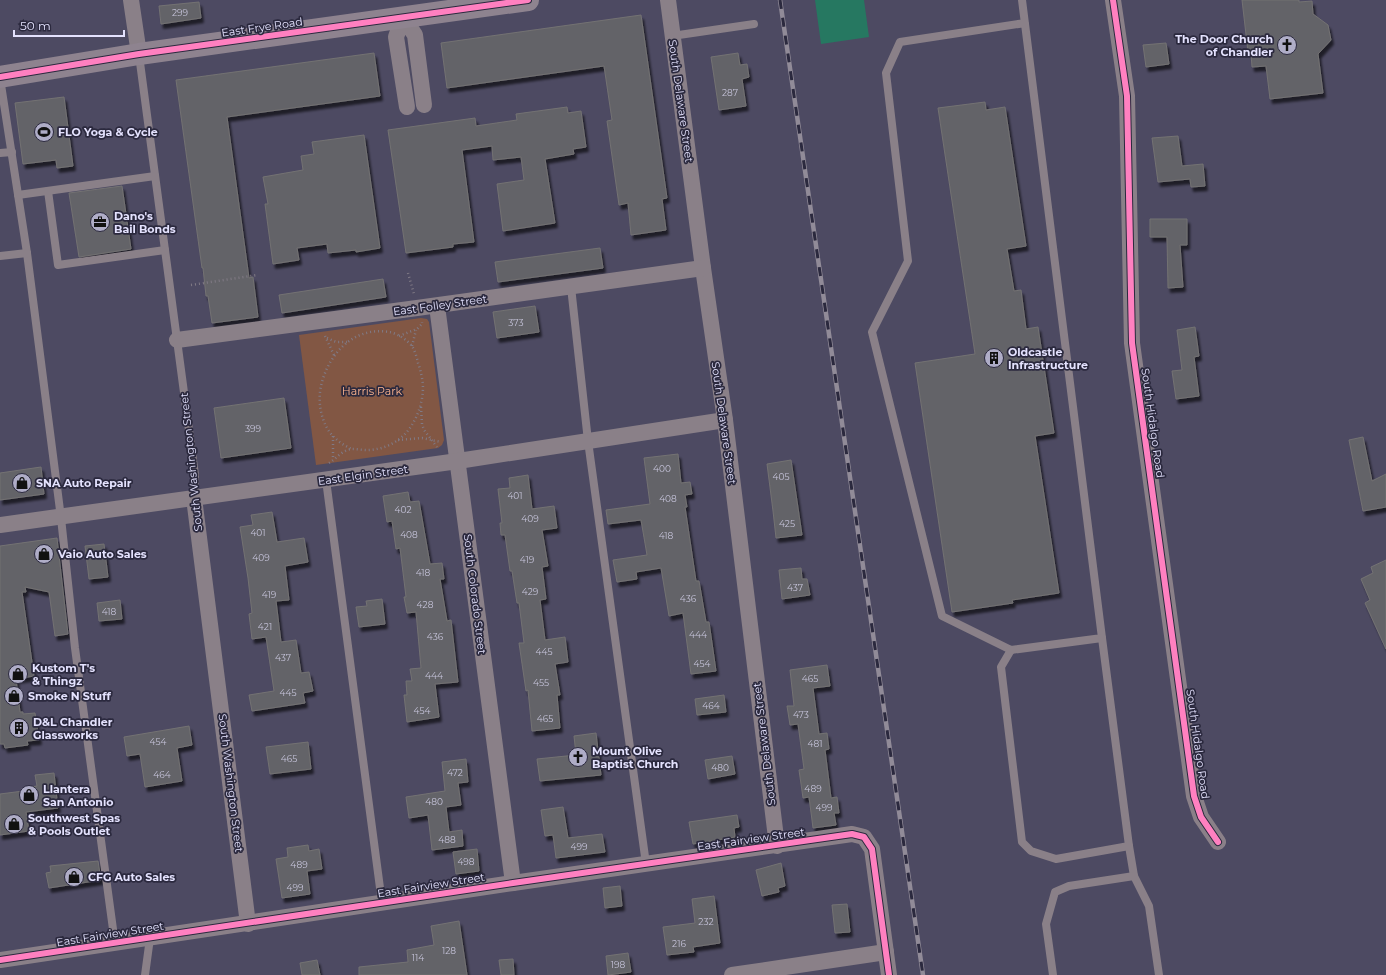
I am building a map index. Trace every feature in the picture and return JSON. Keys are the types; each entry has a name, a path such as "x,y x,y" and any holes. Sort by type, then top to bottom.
{"street":[{"name":"South Washington Street","path":"131,0 139,54"},
{"name":"East Frye Road","path":"0,77 139,54 528,0"},
{"name":"South Delaware Street","path":"668,0 703,268 725,420 776,846"},
{"name":"South Hidalgo Road","path":"1113,0 1127,96 1132,343 1194,796 1201,817 1218,842"},
{"path":"404,17 415,35 424,105"},
{"path":"404,17 396,37 407,107"},
{"name":"East Folley Street","path":"177,340 419,314 437,306 703,268"},
{"name":"South Colorado Street","path":"437,306 513,883"},
{"name":"East Elgin Street","path":"0,525 61,518 458,461 725,420"},
{"name":"South Washington Street","path":"194,498 248,924"},
{"name":"East Fairview Street","path":"0,960 852,834 864,838 872,849 886,952"},
{"path":"732,975 886,952 889,975"}],"lane":[{"path":"1022,0 1129,846 1134,876 1149,906 1159,975"},
{"path":"1025,23 900,42 886,73 908,261 872,332 942,616 1011,650 1102,638"},
{"path":"672,36 754,24"},
{"name":"South Washington Street","path":"139,54 154,176 195,475 194,498"},
{"path":"0,77 27,253 61,518 75,648 115,944"},
{"path":"0,153 12,152"},
{"path":"18,195 154,176"},
{"path":"48,191 58,265 165,250"},
{"path":"0,256 27,253"},
{"path":"571,287 588,441 646,864"},
{"path":"326,480 382,903"},
{"path":"1011,650 1001,667 1022,842 1031,851 1056,859 1129,846"},
{"path":"1053,975 1046,924 1055,892 1069,886 1134,876"},
{"path":"144,975 150,938"}],"path":[{"path":"398,336 417,329 422,324 408,273"},
{"path":"191,285 257,275"},
{"path":"412,346 417,329"},
{"path":"324,463 330,462 351,449 379,449 393,444 404,435 412,424 423,393 423,379 418,360 412,346 393,333 380,330 366,332 355,337 334,355 323,379 319,404 322,418 332,435 351,449"},
{"path":"323,335 336,342 348,342"},
{"path":"326,337 334,355"},
{"path":"420,405 424,430 437,447"},
{"path":"332,435 333,459"},
{"path":"398,440 422,438 434,442 441,442"}],"green space":[{"name":"Harris Park","path":"421,318 427,319 429,322 444,440 442,445 438,448 316,465 299,335"}],"shaded area":[{"path":"815,0 864,0 869,37 821,44"}],"building":[{"name":"The Door Church of Chandler","path":"1242,0 1312,1 1313,14 1328,25 1331,40 1318,54 1323,93 1270,99 1266,66 1252,67 1251,54 1248,52"},
{"path":"199,2 201,18 161,24 159,6"},
{"path":"641,15 667,198 662,199 666,230 631,235 628,203 619,205 607,121 612,120 604,66 447,88 441,43"},
{"path":"1166,43 1169,64 1146,67 1143,45"},
{"path":"374,53 380,96 227,117 249,278 253,277 258,317 212,323 208,296 206,296 176,80"},
{"path":"738,53 740,65 747,64 749,77 742,79 746,106 719,110 711,57"},
{"name":"FLO Yoga & Cycle","path":"64,97 73,166 57,168 56,160 23,164 15,103"},
{"name":"Oldcastle Infrastructure","path":"985,102 986,110 1005,107 1026,246 1007,249 1014,291 1021,290 1026,329 1038,327 1054,433 1035,436 1059,593 1012,600 1013,603 952,612 915,363 975,354 938,108"},
{"path":"567,107 568,113 581,111 586,147 573,149 574,154 545,159 555,223 503,231 497,184 524,180 521,157 493,160 492,146 462,150 474,242 453,244 453,247 406,253 388,130 475,118 476,126 517,120 516,114"},
{"path":"364,135 380,248 356,252 356,250 328,253 327,244 297,248 299,260 273,264 265,204 268,204 263,177 303,170 301,156 314,154 312,142"},
{"path":"1178,136 1182,166 1203,164 1205,186 1191,187 1190,179 1158,182 1152,138"},
{"name":"Dano's Bail Bonds","path":"122,186 131,249 79,257 69,193"},
{"path":"1150,219 1187,219 1187,245 1180,245 1183,287 1168,288 1167,237 1150,237"},
{"path":"600,248 603,268 498,282 495,262"},
{"path":"383,279 386,297 282,313 279,295"},
{"path":"535,306 539,332 497,338 493,312"},
{"path":"1195,327 1199,356 1194,357 1199,396 1176,399 1172,371 1182,370 1177,330"},
{"path":"284,398 291,448 221,458 214,408"},
{"path":"1363,437 1372,481 1386,474 1386,507 1363,511 1349,440"},
{"path":"678,454 681,483 690,482 692,494 685,495 687,507 685,507 696,581 699,581 706,622 709,622 716,671 691,674 683,613 669,616 661,568 636,572 637,579 617,582 613,560 647,555 641,520 608,524 606,510 650,504 644,458"},
{"path":"791,460 802,535 776,538 767,464"},
{"name":"SNA Auto Repair","path":"41,467 44,494 0,500 0,473"},
{"path":"528,475 532,509 554,506 557,528 542,530 548,566 542,567 546,599 540,600 545,640 565,637 568,662 555,664 560,695 557,695 560,728 532,731 528,690 526,691 519,643 524,643 519,603 517,603 512,571 510,571 505,535 501,535 500,523 502,523 498,489 510,488 509,478"},
{"path":"408,492 410,502 419,501 430,564 442,563 444,579 440,579 447,621 451,620 458,682 435,684 439,717 407,722 404,695 407,695 406,681 412,681 410,669 421,668 416,612 407,613 404,597 406,597 400,548 396,549 392,521 387,522 383,496"},
{"path":"272,512 277,542 304,538 308,562 285,566 289,600 276,601 281,642 296,640 301,673 309,672 313,691 303,693 305,703 252,711 249,695 274,691 266,637 252,639 249,614 252,613 240,527 253,525 251,515"},
{"path":"57,538 68,634 55,636 49,592 25,587 26,592 22,592 34,676 16,679 20,712 23,712 23,714 35,713 39,740 27,741 28,745 5,748 4,744 0,744 0,546"},
{"path":"104,544 108,577 89,579 85,546"},
{"path":"1386,560 1386,649 1365,603 1370,600 1361,579 1373,573 1371,567"},
{"path":"801,568 802,579 807,579 810,595 782,599 779,570"},
{"path":"382,599 385,624 359,627 356,607 367,606 366,601"},
{"path":"120,600 122,619 99,621 97,603"},
{"path":"827,665 830,686 813,688 819,734 827,733 829,749 825,750 831,798 837,797 839,813 834,813 836,825 813,828 809,797 803,798 799,770 804,769 798,724 790,725 787,706 794,706 790,670"},
{"path":"724,695 726,712 697,715 695,699"},
{"path":"189,726 192,745 177,748 182,781 145,787 140,754 127,756 124,737"},
{"name":"Mount Olive Baptist Church","path":"596,733 601,775 540,781 537,759 576,755 574,736"},
{"path":"308,742 311,769 270,774 266,747"},
{"path":"732,756 735,774 708,779 705,760"},
{"path":"466,759 468,782 458,783 461,805 446,807 449,832 462,830 463,846 432,850 428,815 409,818 406,797 445,791 442,762"},
{"name":"Llantera San Antonio","path":"54,773 58,808 26,812 29,831 0,835 0,794 31,790 31,787 37,786 35,775"},
{"path":"563,807 568,838 602,834 605,852 556,858 553,835 545,836 541,810"},
{"path":"737,815 739,827 734,828 735,837 693,844 689,822"},
{"path":"308,845 309,851 319,849 322,869 307,871 310,894 282,898 276,859 288,857 287,848"},
{"path":"477,849 479,871 456,874 453,852"},
{"name":"CFG Auto Sales","path":"98,861 101,880 49,888 46,873 51,872 50,866"},
{"path":"781,863 785,886 778,888 779,892 762,896 756,870"},
{"path":"620,886 622,906 605,908 603,888"},
{"path":"714,896 720,943 693,947 694,952 667,955 663,927 695,923 692,899"},
{"path":"847,904 850,932 835,933 832,905"},
{"path":"459,921 467,975 359,975 359,967 408,962 407,950 434,945 431,926"},
{"path":"628,953 631,972 608,975 606,956"},
{"path":"513,959 514,975 501,975 499,960"},
{"path":"317,960 320,975 302,975 300,963"}],"railway":[{"path":"780,0 923,975"}],"cycle path":[{"path":"0,77 139,54 528,0"},
{"path":"1113,0 1127,96 1132,343 1194,796 1201,817 1218,842"},
{"path":"0,960 852,834 864,837 872,849 889,975"}],"place":[{"name":"The Door Church of Chandler","path":"1287,45"},
{"name":"FLO Yoga & Cycle","path":"44,132"},
{"name":"Dano's Bail Bonds","path":"100,222"},
{"name":"Oldcastle Infrastructure","path":"994,358"},
{"name":"SNA Auto Repair","path":"22,483"},
{"name":"Vaio Auto Sales","path":"44,554"},
{"name":"Kustom T's & Thingz","path":"18,674"},
{"name":"Smoke N Stuff","path":"14,696"},
{"name":"D&L Chandler Glassworks","path":"19,728"},
{"name":"Mount Olive Baptist Church","path":"578,757"},
{"name":"Llantera San Antonio","path":"29,795"},
{"name":"Southwest Spas & Pools Outlet","path":"14,824"},
{"name":"CFG Auto Sales","path":"74,877"}]}
